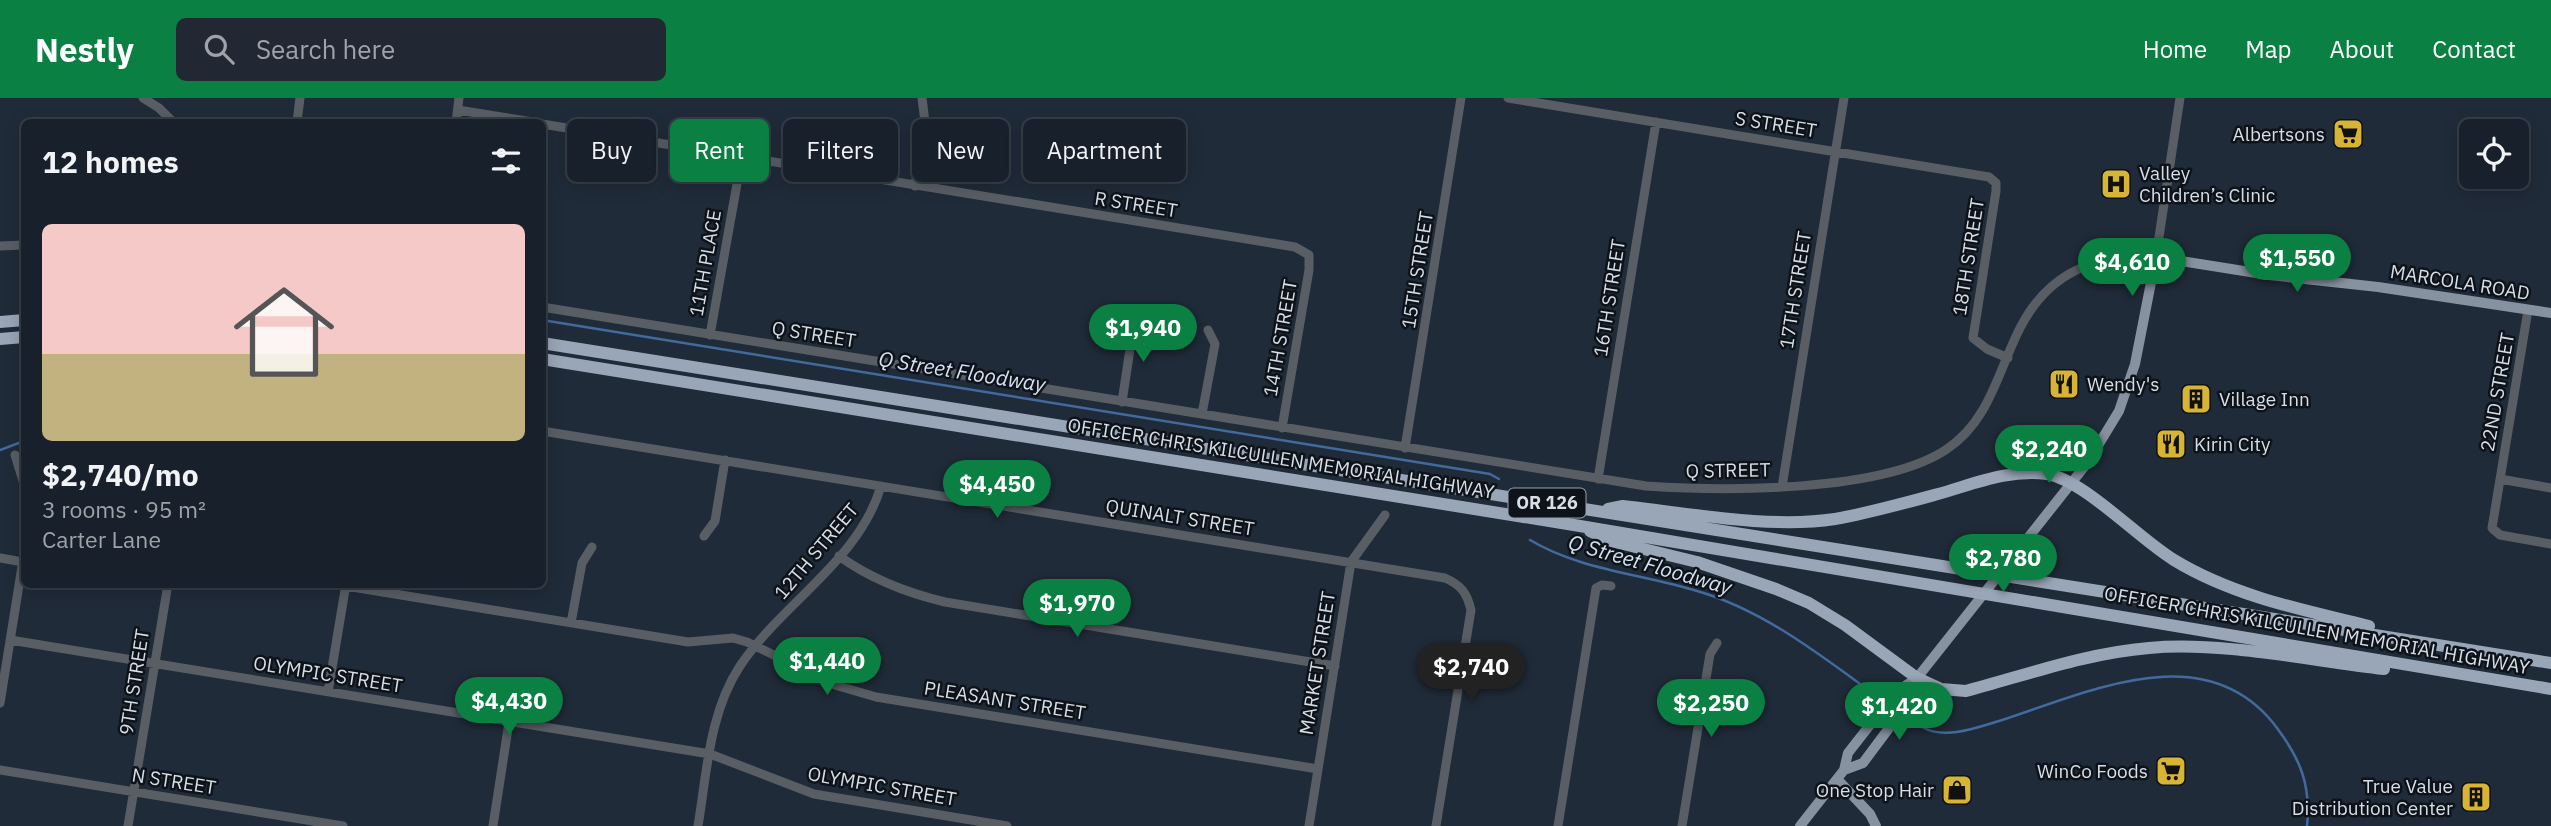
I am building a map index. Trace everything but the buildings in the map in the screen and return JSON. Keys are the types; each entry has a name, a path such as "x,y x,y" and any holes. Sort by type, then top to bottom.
{"highway":[{"path":"0,322 21,320"},
{"path":"0,339 21,337"},
{"name":"OFFICER CHRIS KILCULLEN MEMORIAL HIGHWAY","path":"546,343 2551,663"},
{"name":"OFFICER CHRIS KILCULLEN MEMORIAL HIGHWAY","path":"546,360 1580,526 2551,689"},
{"path":"1598,511 1623,506 1740,519 1823,520 1938,494 1992,477 2026,472 2050,475 2071,482 2172,559 2216,583 2289,606 2451,647"},
{"path":"1580,526 1611,541 1697,562 1809,603 1845,625 1917,678 1941,689 1966,691 2119,651 2170,646 2235,651 2517,684"}],"main road":[{"name":"MARCOLA ROAD","path":"2155,257 2551,313"},
{"path":"1840,774 1863,763 1907,704 1917,678 2088,462 2109,428 2130,383 2155,257"},
{"path":"1800,826 1840,774 1848,753 1887,703 1895,693 1917,678"},
{"path":"1840,774 1876,826"}],"street":[{"path":"143,98 170,119"},
{"path":"296,119 300,98"},
{"path":"456,119 459,98"},
{"path":"915,186 925,122 922,98"},
{"name":"15TH STREET","path":"1405,448 1461,98"},
{"name":"S STREET","path":"1508,98 1989,177 1996,183"},
{"name":"17TH STREET","path":"1782,487 1843,98"},
{"path":"2155,257 2180,98"},
{"path":"458,110 514,119"},
{"name":"16TH STREET","path":"1598,479 1656,122"},
{"name":"R STREET","path":"546,125 670,145"},
{"name":"R STREET","path":"769,161 1295,247 1309,255"},
{"name":"11TH PLACE","path":"710,335 736,182"},
{"name":"18TH STREET","path":"1996,183 1993,218 1973,338 1987,349 2008,358"},
{"path":"0,246 21,246"},
{"name":"14TH STREET","path":"1282,428 1309,270 1309,255"},
{"name":"Q STREET","path":"546,308 1598,479 1687,489 1782,487 1846,480 1896,470 1924,462 1948,448 1978,419 2019,330 2044,293 2065,276 2091,263 2107,258 2155,257"},
{"name":"22ND STREET","path":"2528,310 2493,531 2500,536 2551,544"},
{"path":"1122,402 1133,328 1143,316"},
{"path":"1202,414 1215,344 1209,330"},
{"name":"QUINALT STREET","path":"546,432 1445,578 1461,588 1468,597 1471,610 1436,826"},
{"path":"15,455 21,474"},
{"path":"704,536 715,521 725,460"},
{"path":"2500,479 2551,488"},
{"name":"12TH STREET","path":"698,826 716,715 740,667 868,520 881,486"},
{"name":"MARKET STREET","path":"1309,826 1351,562 1385,515"},
{"path":"572,623 582,563 592,547"},
{"path":"839,556 883,582 944,603 1335,666"},
{"path":"0,558 21,558"},
{"path":"0,703 21,576"},
{"path":"1558,826 1596,588 1602,585 1611,586"},
{"name":"9TH STREET","path":"128,826 167,588"},
{"path":"328,692 345,588"},
{"name":"PLEASANT STREET","path":"364,588 688,642 733,638 757,645 835,685 876,697 1318,769"},
{"name":"OLYMPIC STREET","path":"10,640 710,754 814,794 1007,826"},
{"path":"1682,826 1710,654 1717,643"},
{"path":"493,826 509,722"},
{"name":"N STREET","path":"0,770 300,822 343,826"}],"waterway":[{"name":"Q Street Floodway","path":"546,321 1490,474 1499,479"},
{"name":"Q Street Floodway","path":"0,450 21,442"},
{"name":"Q Street Floodway","path":"1530,540 1590,565 1697,591 1743,609 1786,632 1867,689"},
{"name":"Q Street Floodway","path":"1922,727 1940,733 1970,729 2108,686 2146,678 2182,677 2217,683 2249,700 2277,728 2292,751 2306,786 2307,826"}],"place":[{"name":"Albertsons","path":"2348,134"},
{"name":"Valley Children’s Clinic","path":"2116,184"},
{"name":"Wendy's","path":"2064,384"},
{"name":"Village Inn","path":"2196,399"},
{"name":"Kirin City","path":"2171,444"},
{"name":"WinCo Foods","path":"2171,771"},
{"name":"One Stop Hair","path":"1957,790"},
{"name":"True Value Distribution Center","path":"2476,797"}]}
